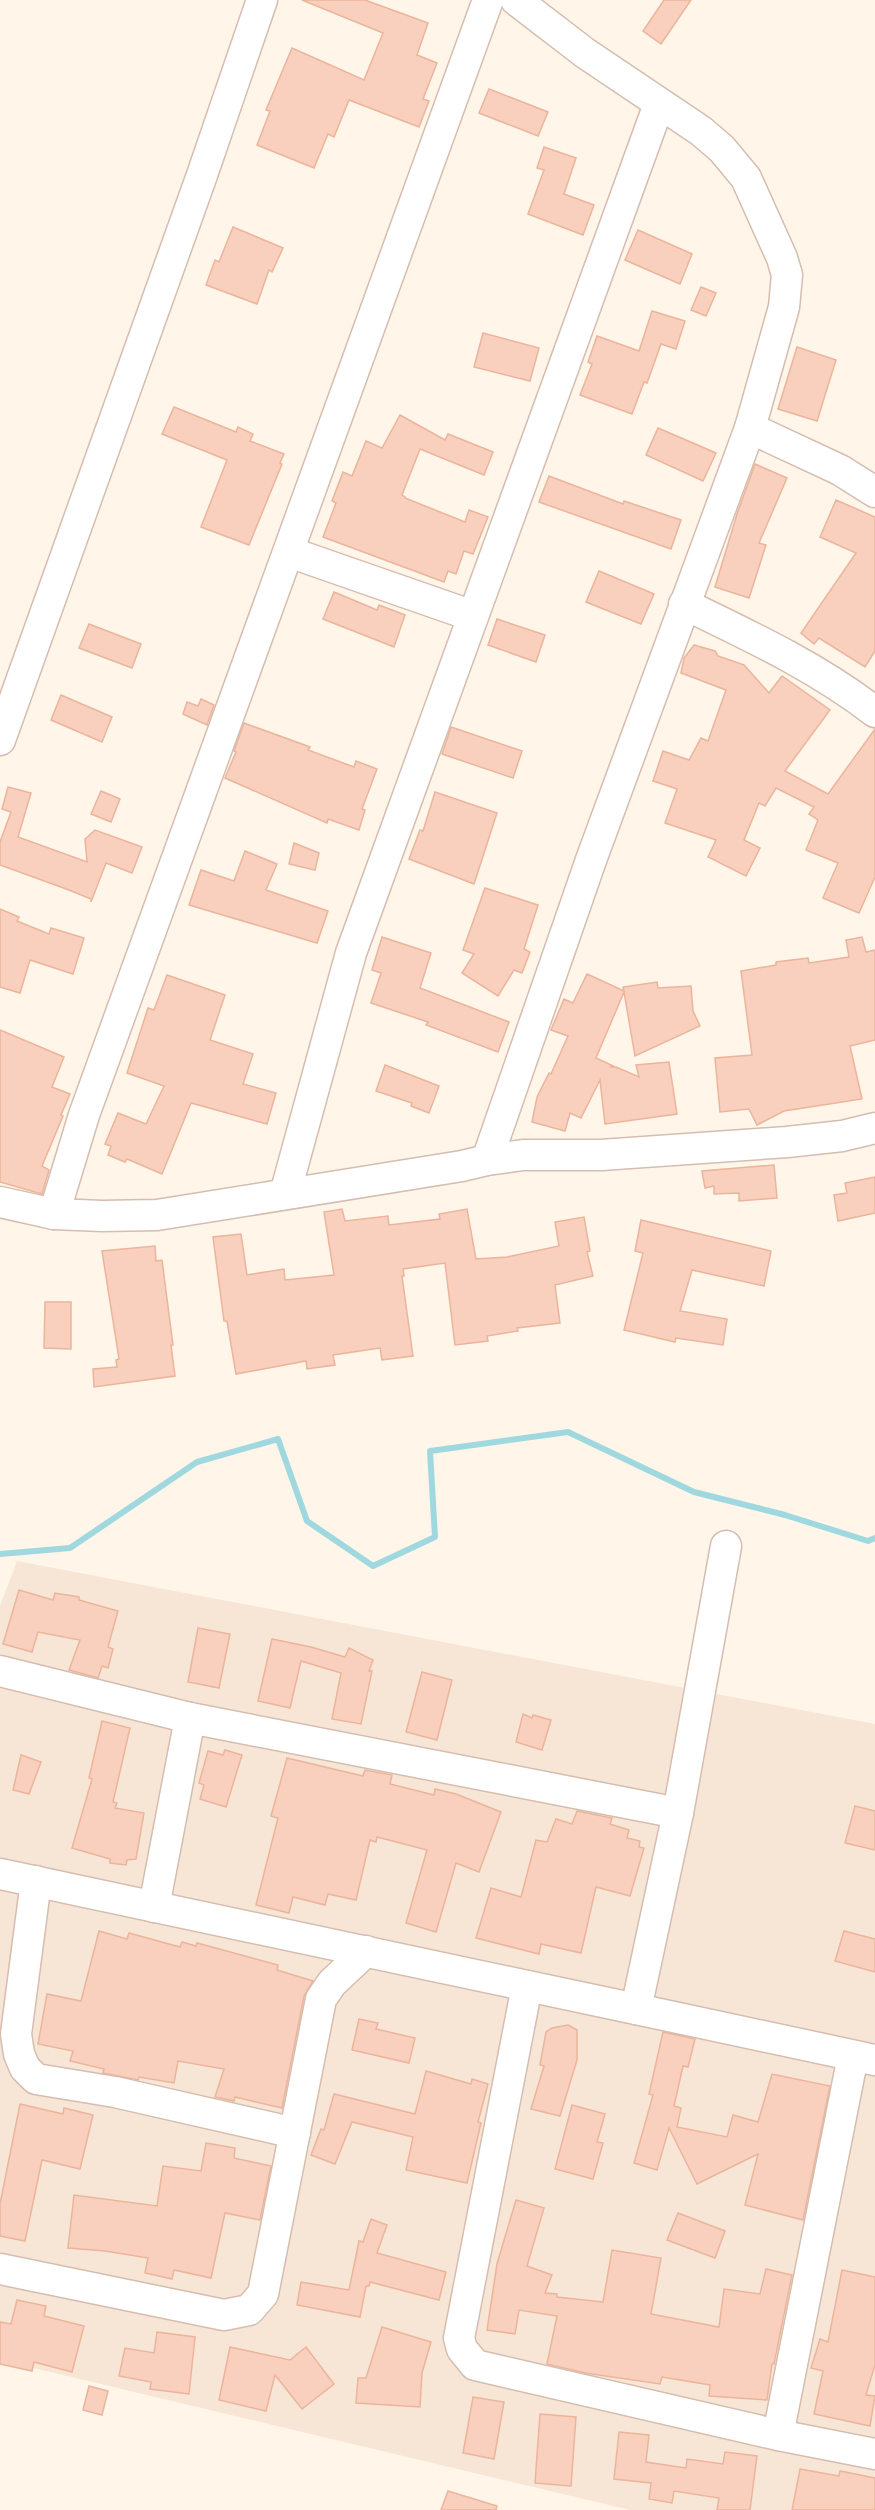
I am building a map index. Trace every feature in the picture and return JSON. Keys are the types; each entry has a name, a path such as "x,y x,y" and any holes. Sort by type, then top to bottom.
{"street":[{"path":"0,740 199,185 262,0"},
{"path":"54,1214 84,1115 488,0"},
{"path":"487,1160 684,604 750,428 784,307 787,275 782,258 746,178 722,149 701,131 585,53 516,0"},
{"path":"285,1194 351,953 659,104"},
{"path":"750,428 840,470 875,492"},
{"path":"289,552 473,616"},
{"path":"684,604 841,685 875,712"},
{"path":"0,1202 54,1214 157,1215 523,1155 601,1155 787,1142 842,1136 875,1128"},
{"path":"636,2010 678,1813 726,1546"},
{"path":"0,1671 190,1718 678,1813"},
{"path":"154,1906 190,1718"},
{"path":"0,1874 864,2058 778,2435"},
{"path":"36,1881 16,2034 19,2054 25,2068 36,2079 78,2088 115,2092 295,2133"},
{"path":"0,2269 224,2315 249,2310 263,2294 321,1999 332,1983 366,1951"},
{"path":"527,1986 459,2338 462,2349 475,2364 778,2435 875,2454"}],"shaded area":[{"path":"17,1561 875,1724 875,2510 630,2510 0,2360 0,1606"}],"building":[{"path":"302,0 365,0 428,23 417,55 437,63 423,99 429,101 419,127 349,100 334,137 328,134 314,168 257,145 270,111 266,110 292,48 364,80 383,33"},
{"path":"664,0 691,0 661,44 643,31"},
{"path":"489,89 548,112 538,136 479,113"},
{"path":"544,147 576,158 564,194 594,205 583,235 528,214 544,170 537,168"},
{"path":"233,227 283,248 272,272 269,270 257,304 206,285 215,260 219,262"},
{"path":"638,230 692,254 680,284 625,260"},
{"path":"701,287 716,293 706,316 691,310"},
{"path":"652,311 685,321 676,349 661,344 647,383 644,382 632,414 580,395 592,364 588,362 597,336 639,351"},
{"path":"483,333 539,348 530,381 474,367"},
{"path":"797,347 836,360 817,421 778,409"},
{"path":"174,407 236,432 238,427 253,434 250,441 284,454 249,545 201,527 227,460 162,434"},
{"path":"400,415 445,440 448,434 493,452 484,475 420,449 402,495 465,522 469,510 488,517 473,554 464,551 456,574 448,571 444,582 323,537 336,503 332,501 343,472 352,476 366,441 382,448"},
{"path":"658,428 716,453 703,481 646,455"},
{"path":"755,464 787,478 759,543 766,545 749,598 715,587"},
{"path":"549,476 623,504 624,501 681,520 671,549 539,502"},
{"path":"836,500 875,517 875,651 865,667 819,638 814,644 801,633 856,553 820,537"},
{"path":"599,571 654,594 641,624 586,602"},
{"path":"334,592 377,610 379,605 405,615 394,647 323,619"},
{"path":"497,619 545,635 536,662 488,645"},
{"path":"89,624 141,644 132,668 79,648"},
{"path":"694,645 715,651 718,656 744,665 769,693 782,676 830,710 785,771 828,794 875,729 875,877 859,913 823,898 838,863 806,850 818,820 809,814 814,807 776,788 765,806 759,803 744,840 760,848 746,876 708,857 716,840 665,823 677,789 653,781 663,751 689,760 701,738 708,741 726,690 681,673 684,658"},
{"path":"61,695 112,717 102,742 51,720"},
{"path":"201,699 214,705 207,725 183,714 187,702 198,706"},
{"path":"244,723 310,747 308,750 354,767 356,761 377,769 362,809 365,810 359,830 328,819 327,823 225,778 236,752 234,751"},
{"path":"451,727 522,751 513,778 442,754"},
{"path":"8,787 31,793 18,837 87,862 85,839 95,830 142,847 132,873 106,863 91,902 91,899 69,890 0,865 0,842 11,812 2,809"},
{"path":"101,791 120,799 111,822 91,814"},
{"path":"435,792 497,813 474,884 409,859 420,830 423,831"},
{"path":"294,843 319,853 315,870 289,864"},
{"path":"245,851 277,864 266,890 328,911 317,943 189,905 201,870 234,881"},
{"path":"485,888 538,905 524,949 530,952 522,973 514,970 498,996 462,973 474,954 463,950"},
{"path":"0,909 19,917 17,921 49,934 51,928 84,938 73,974 30,960 20,993 0,987"},
{"path":"382,937 431,953 420,988 509,1022 498,1052 426,1025 428,1022 371,1003 381,973 372,970"},
{"path":"862,937 866,952 875,950 875,1040 850,1046 862,1099 784,1111 757,1125 749,1109 720,1112 715,1058 752,1055 741,971 776,965 776,962 808,958 809,963 849,957 846,940"},
{"path":"587,974 624,991 623,987 657,982 658,988 691,986 693,1011 700,1026 635,1056 624,992 596,1058 613,1066 610,1067 616,1067 639,1077 636,1065 669,1062 677,1114 605,1124 600,1080 581,1118 570,1113 565,1131 532,1122 537,1097 549,1073 551,1074 568,1036 551,1030 564,999 573,1003"},
{"path":"167,975 225,995 210,1040 253,1054 243,1084 276,1093 267,1124 191,1103 162,1174 127,1159 125,1162 108,1155 111,1146 105,1144 118,1113 146,1124 164,1086 127,1073 148,1008 154,1010"},
{"path":"0,1030 64,1057 52,1087 70,1094 42,1166 49,1170 42,1194 0,1182"},
{"path":"385,1065 439,1086 429,1113 411,1106 412,1103 376,1091"},
{"path":"774,1165 777,1198 739,1201 739,1193 714,1194 714,1186 705,1188 702,1171"},
{"path":"875,1177 875,1213 838,1221 834,1195 847,1193 845,1183"},
{"path":"342,1209 345,1221 388,1216 389,1225 440,1219 439,1214 467,1209 476,1259 507,1257 559,1246 555,1222 584,1217 590,1251 587,1252 593,1276 555,1285 560,1323 517,1328 518,1331 487,1336 488,1341 455,1345 445,1263 403,1269 413,1356 382,1360 380,1348 333,1355 335,1365 307,1369 306,1361 236,1374 227,1321 224,1321 213,1237 241,1234 247,1275 284,1269 285,1280 334,1275 324,1212"},
{"path":"641,1220 771,1251 764,1286 692,1270 680,1311 727,1319 723,1345 676,1338 675,1342 624,1330 643,1253 635,1251"},
{"path":"155,1246 156,1261 162,1260 175,1376 94,1387 93,1369 117,1367 116,1360 119,1359 102,1251"},
{"path":"45,1302 71,1302 71,1349 44,1348"},
{"path":"19,1590 53,1600 55,1593 79,1597 79,1600 118,1611 108,1647 113,1649 108,1668 102,1666 98,1678 69,1670 80,1640 38,1632 32,1652 3,1644"},
{"path":"198,1628 230,1634 219,1688 188,1682"},
{"path":"272,1639 345,1657 349,1648 373,1660 369,1671 372,1671 361,1724 332,1719 341,1673 301,1661 290,1708 258,1701"},
{"path":"422,1672 452,1680 437,1740 406,1732"},
{"path":"523,1714 532,1718 533,1715 551,1720 542,1750 516,1742"},
{"path":"102,1721 130,1728 113,1802 117,1803 115,1808 144,1813 136,1859 127,1860 126,1865 110,1863 110,1859 72,1848 92,1779 89,1778"},
{"path":"225,1750 242,1755 226,1807 200,1799 204,1785 199,1783 208,1751 223,1755"},
{"path":"21,1755 41,1762 29,1794 13,1790"},
{"path":"287,1758 363,1776 365,1770 392,1775 390,1784 434,1795 435,1789 456,1794 501,1812 479,1872 456,1863 436,1932 406,1923 427,1850 377,1837 376,1842 370,1840 356,1900 328,1894 325,1905 293,1897 289,1913 256,1905 278,1818 271,1816"},
{"path":"855,1806 875,1811 875,1850 845,1843"},
{"path":"577,1811 612,1818 610,1824 629,1830 627,1838 640,1841 639,1847 644,1848 630,1896 596,1887 581,1953 541,1944 539,1954 476,1938 491,1888 521,1897 536,1840 547,1842 556,1819 572,1824"},
{"path":"99,1931 127,1939 129,1933 180,1947 182,1942 196,1946 197,1943 278,1965 277,1970 313,1981 304,1996 282,2108 235,2097 234,2101 215,2097 224,2069 178,2061 174,2083 139,2077 138,2080 103,2073 104,2069 70,2061 73,2051 38,2044 47,1994 81,2001"},
{"path":"844,1931 875,1939 875,1972 835,1961"},
{"path":"359,2019 378,2023 376,2029 415,2038 409,2063 352,2050"},
{"path":"568,2025 577,2030 577,2060 560,2116 531,2109 544,2066 540,2065 546,2032 552,2028"},
{"path":"663,2032 695,2039 688,2067 683,2066 674,2106 681,2108 677,2127 727,2137 733,2115 758,2122 772,2074 830,2086 803,2220 745,2205 758,2154 697,2184 669,2128 657,2170 634,2163 653,2095 649,2094"},
{"path":"426,2071 471,2084 472,2079 488,2084 478,2122 481,2123 467,2183 406,2170 413,2137 352,2122 335,2164 311,2155 321,2129 324,2130 334,2094 415,2114"},
{"path":"20,2104 63,2114 64,2108 93,2115 80,2169 42,2160 25,2241 0,2236 0,2204"},
{"path":"572,2105 605,2114 597,2142 603,2143 593,2179 555,2169"},
{"path":"206,2143 235,2148 234,2158 271,2166 260,2220 225,2213 211,2278 174,2270 172,2279 145,2273 148,2258 68,2248 74,2195 157,2206 163,2166 201,2171"},
{"path":"516,2200 544,2208 527,2266 552,2275 545,2293 557,2294 557,2297 603,2302 612,2250 661,2258 651,2314 719,2327 724,2289 760,2294 766,2269 792,2275 774,2364 772,2364 767,2400 709,2396 710,2385 662,2377 660,2384 585,2373 547,2364 557,2316 519,2310 515,2334 487,2330 497,2264"},
{"path":"678,2213 725,2231 715,2258 667,2240"},
{"path":"371,2219 387,2225 377,2253 446,2272 439,2300 370,2282 369,2286 366,2286 360,2317 297,2305 301,2282 349,2290 359,2241 363,2242"},
{"path":"842,2270 875,2277 875,2365 866,2395 875,2396 870,2426 814,2414 823,2371 811,2368 820,2339 828,2342"},
{"path":"17,2300 46,2306 44,2316 84,2326 72,2372 34,2362 32,2371 0,2364 0,2322 11,2324"},
{"path":"382,2327 431,2342 422,2373 420,2407 356,2403 358,2378 366,2378"},
{"path":"157,2332 195,2337 189,2394 150,2389 151,2382 119,2376 125,2348 154,2353"},
{"path":"230,2347 290,2360 306,2347 334,2384 302,2409 275,2375 266,2411 219,2400"},
{"path":"89,2386 108,2391 102,2415 83,2410"},
{"path":"473,2397 504,2402 494,2459 463,2453"},
{"path":"540,2414 576,2417 571,2486 535,2483"},
{"path":"619,2432 649,2435 646,2462 686,2468 687,2459 723,2464 725,2452 757,2456 750,2510 717,2510 719,2498 674,2491 672,2503 649,2499 651,2483 614,2479"},
{"path":"800,2469 839,2476 840,2471 875,2478 875,2510 792,2510"},
{"path":"448,2491 497,2506 496,2510 441,2510"}],"waterway":[{"path":"0,1554 70,1548 197,1462 278,1439 307,1521 373,1566 435,1537 430,1451 568,1432 694,1492 785,1515 868,1541 875,1538"}]}
